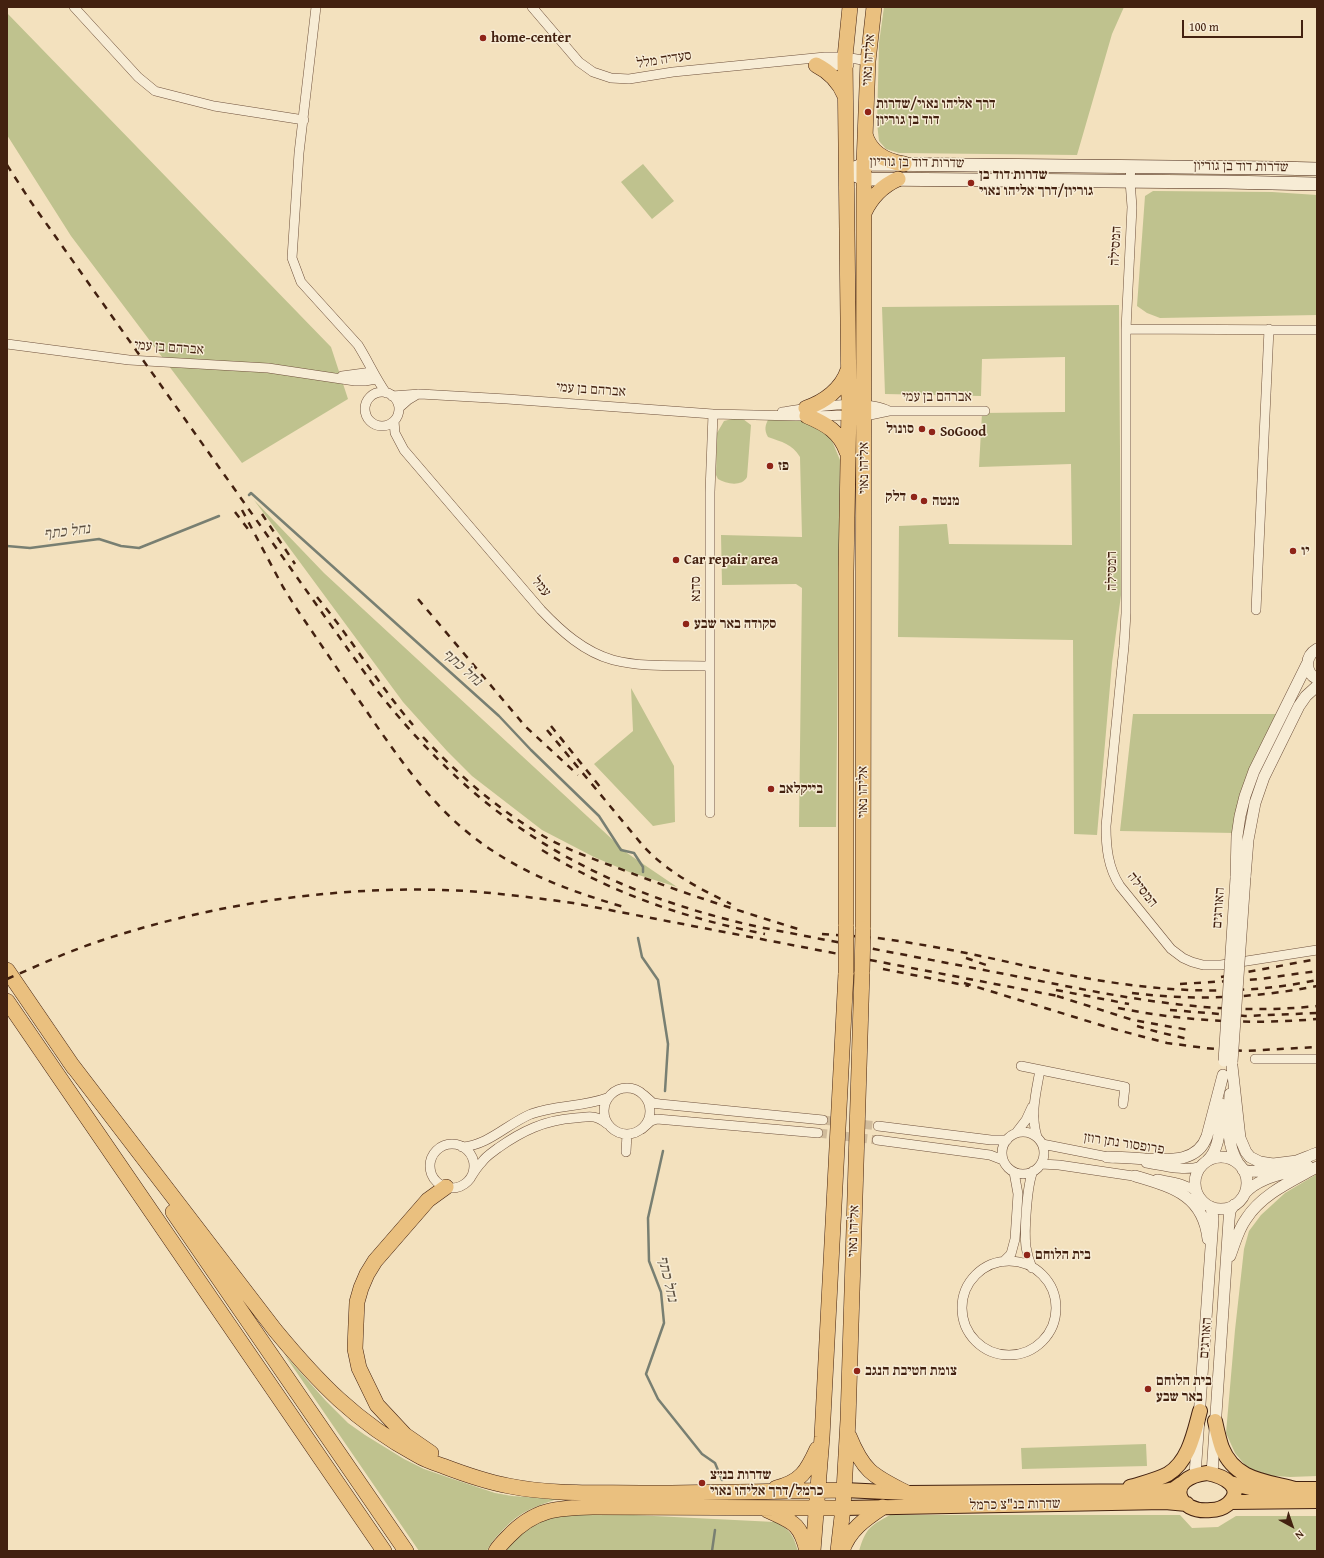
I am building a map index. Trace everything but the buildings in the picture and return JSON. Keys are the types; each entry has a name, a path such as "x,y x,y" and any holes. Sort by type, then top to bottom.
{"highway":[{"name":"אליהו נאוי","path":"813,1551 822,1437 846,973 846,572 849,410 846,61 850,7"},
{"name":"אליהו נאוי","path":"838,1551 843,1508 848,1420 862,972 864,171 868,61 874,7"},
{"path":"816,66 834,77 846,100"},
{"path":"865,134 870,146 879,155 892,162 904,164"},
{"path":"864,213 870,201 880,191 898,179"},
{"path":"848,367 844,378 833,393 807,412 834,430 841,439 848,455"},
{"path":"7,970 406,1551"},
{"path":"7,1001 384,1551"},
{"path":"69,1061 275,1330 320,1383 351,1412 382,1434 418,1456 459,1473 499,1484 530,1489 574,1492 763,1492 844,1490"},
{"path":"446,1187 428,1200 375,1261 367,1274 357,1302 355,1349 359,1368 377,1405 405,1435 450,1464 499,1484"},
{"path":"848,1420 848,1434 862,1464 878,1478 907,1493"},
{"path":"763,1492 788,1485 803,1474 809,1466 822,1437"},
{"path":"496,1551 515,1529 525,1522 536,1516 559,1508 595,1506 843,1508"},
{"path":"842,1551 849,1536 857,1526 883,1507"},
{"path":"762,1508 793,1523 803,1534 807,1551"}],"main road":[{"name":"שדרות דוד בן גוריון","path":"846,171 864,171 904,164 1317,169"},
{"name":"שדרות דוד בן גוריון","path":"864,171 898,179 1317,184"},
{"path":"1116,1491 1159,1478 1176,1468 1181,1462 1188,1448 1200,1412"},
{"path":"1215,1421 1226,1456 1243,1474 1251,1478 1294,1489"},
{"path":"1212,1474 1227,1479 1230,1483 1234,1493 1230,1502 1226,1506 1217,1510 1206,1511 1196,1509 1187,1504 1181,1498 1179,1491 1182,1484 1188,1478 1195,1475 1212,1474"},
{"path":"1230,1483 1254,1489 1317,1489"},
{"name":"שדרות בנ\"צ כרמל","path":"844,1490 907,1493 1164,1491 1182,1484"},
{"path":"1230,1502 1317,1501"},
{"name":"שדרות בנ\"צ כרמל","path":"843,1508 1165,1502 1187,1504"}],"street":[{"path":"74,7 138,77 156,91 214,106 304,120"},
{"path":"316,7 299,153 292,258 300,282 358,345 365,356 374,377 398,403 399,408 397,417 390,424 382,426 372,423 366,416 365,406 370,397 374,377"},
{"name":"סעדיה מלל","path":"532,7 579,62 593,72 611,78 629,80 672,72 786,61 868,61"},
{"name":"סעדיה מלל","path":"786,61 816,66 846,61"},
{"name":"המסילה","path":"1131,166 1130,181 1132,207 1126,329 1126,612 1106,826 1110,863 1116,880 1175,952 1192,962 1215,965 1317,950"},
{"path":"1126,329 1317,330"},
{"path":"1256,610 1270,329"},
{"name":"אברהם בן עמי","path":"7,344 129,360 268,368 330,378 374,377"},
{"path":"370,397 377,393 389,394"},
{"name":"אברהם בן עמי","path":"389,394 420,394 522,400 713,414 760,415 849,410 864,410 877,414 890,410 985,411"},
{"path":"399,408 408,400 420,394"},
{"name":"סדנא","path":"710,813 710,492 713,414"},
{"name":"עמל","path":"394,421 395,433 404,450 555,625 581,645 606,658 626,663 710,666"},
{"name":"עמל","path":"382,426 398,441"},
{"name":"האורגים","path":"1241,1166 1231,1148 1228,1135 1229,1063 1240,878 1237,836 1245,796 1254,771 1311,653 1317,649"},
{"path":"1307,664 1310,674 1317,679"},
{"name":"האורגים","path":"1240,878 1251,821 1264,777 1299,706 1306,696 1317,686"},
{"path":"1254,1059 1317,1059"},
{"path":"1229,1063 1240,1138 1246,1152 1255,1160 1267,1163 1297,1161"},
{"name":"האורגים","path":"1203,1165 1213,1155 1218,1143 1222,1076 1229,1063"},
{"path":"1021,1066 1125,1087 1123,1104"},
{"path":"1033,1104 1034,1124 1044,1155 1041,1164 1033,1171 1023,1174 1014,1172 1007,1167 1003,1160 1002,1150 1006,1140 1016,1133 1026,1120 1033,1104 1040,1070"},
{"path":"1107,1157 1170,1160 1186,1157 1196,1152 1203,1145 1207,1136 1222,1076"},
{"path":"462,1147 472,1146 483,1142 531,1114 555,1108 588,1104 607,1098 612,1093 625,1088 632,1088 653,1102 660,1104 823,1120"},
{"path":"642,1128 649,1116 650,1109 648,1101 644,1095"},
{"path":"607,1098 603,1111 607,1124"},
{"path":"471,1177 473,1172 473,1160 467,1150 462,1147 456,1145 443,1147 438,1150 431,1162 431,1168 436,1180 446,1187 454,1188 460,1186 466,1183 471,1177 481,1162 488,1155 511,1139 536,1126 557,1120 590,1117 599,1118 619,1133 627,1134 642,1128 650,1121 657,1119 818,1133"},
{"path":"878,1126 991,1140 1006,1140"},
{"path":"1016,1133 1025,1132 1039,1141"},
{"path":"626,1152 627,1134"},
{"path":"877,1140 990,1155 1003,1160"},
{"name":"פרופסור נתן רוזן","path":"1039,1141 1107,1157 1180,1169 1196,1168 1203,1165"},
{"path":"1317,1153 1264,1171 1254,1172 1231,1159 1223,1157 1212,1159 1203,1165 1196,1177 1195,1185 1197,1192 1204,1202 1211,1207 1223,1209 1234,1205 1241,1200 1251,1186 1317,1163"},
{"path":"1041,1164 1059,1165 1179,1183 1190,1187 1197,1192"},
{"path":"1241,1166 1247,1181 1245,1193"},
{"path":"1225,1280 1230,1256 1238,1232 1256,1206 1268,1196 1317,1167"},
{"path":"1032,1268 1027,1253 1026,1234 1030,1180 1033,1171"},
{"path":"1003,1262 1011,1254 1015,1239 1018,1194 1014,1172"},
{"path":"1135,1176 1171,1187 1190,1200 1204,1221 1208,1233 1210,1261"},
{"name":"האורגים","path":"1212,1474 1229,1220 1230,1211 1234,1205"},
{"name":"האורגים","path":"1195,1475 1213,1219 1211,1207"},
{"path":"1003,1262 1018,1263 1032,1268 1044,1278 1050,1286 1054,1296 1055,1312 1051,1329 1038,1345 1025,1352 1011,1355 996,1354 977,1344 968,1332 963,1319 962,1304 966,1290 973,1278 984,1269 1003,1262"}],"green space":[{"path":"884,7 1124,7 1112,34 1077,155 899,153 886,149 879,141 877,123 879,43"},
{"path":"7,13 331,347 348,399 242,463 71,236 7,135"},
{"path":"643,164 674,201 652,219 621,182"},
{"path":"1153,191 1272,192 1317,195 1317,315 1160,318 1147,313 1137,306 1145,196"},
{"path":"1119,305 1121,595 1112,663 1097,835 1074,834 1073,640 898,637 899,526 947,524 949,544 1072,545 1071,464 979,467 982,413 1065,412 1065,357 982,359 981,396 885,394 882,307"},
{"path":"769,418 811,421 830,436 840,460 836,827 799,827 802,588 796,584 722,585 721,535 802,537 800,457 790,446 768,437 766,428"},
{"path":"743,419 751,425 747,477 745,480 734,484 721,481 716,475 717,433 724,421"},
{"path":"254,500 324,573 627,853 677,887 629,872 594,857 542,830 472,776 447,751 403,702"},
{"path":"631,688 674,766 675,822 653,826 594,764 633,731"},
{"path":"1133,714 1276,714 1246,778 1235,833 1120,831"},
{"path":"1317,1174 1317,1476 1290,1477 1260,1475 1245,1465 1235,1453 1226,1433 1244,1249 1249,1231 1261,1215 1285,1193"},
{"path":"284,1354 348,1423 404,1459 424,1469 495,1493 512,1496 557,1499 533,1508 513,1520 496,1537 487,1551 419,1551"},
{"path":"1146,1444 1147,1466 1022,1469 1021,1448"},
{"path":"573,1512 775,1522 788,1530 795,1541 798,1551 505,1551 521,1532 537,1522"},
{"path":"890,1515 1180,1515 1192,1528 1218,1527 1236,1516 1317,1516 1317,1551 859,1551 864,1537 870,1528"}],"waterway":[{"name":"נחל כתף","path":"249,495 251,493 499,716 531,750 599,816 621,850 634,853 643,867 643,872"},
{"name":"נחל כתף","path":"7,546 30,548 99,539 121,546 139,548 219,516"},
{"name":"נחל כתף","path":"638,938 642,957 658,980 668,1044 665,1091"},
{"name":"נחל כתף","path":"663,1151 648,1218 649,1261 661,1292 664,1323 646,1374 658,1399 702,1454 715,1463 722,1480"},
{"name":"נחל כתף","path":"712,1551 715,1530"}],"tunnel":[{"path":"823,1120 878,1126"},
{"path":"818,1133 877,1140"}],"railway":[{"path":"7,165 31,202 379,693 419,739 459,780 502,815 547,846 595,872 646,894 700,912 759,927 1131,998 1204,1007 1241,1009 1279,1009 1317,1006"},
{"path":"242,510 283,587 296,608 391,746 437,804 473,837 525,870 558,885 627,908"},
{"path":"235,512 248,529"},
{"path":"262,514 295,564"},
{"path":"317,597 413,725"},
{"path":"418,599 525,726 578,775"},
{"path":"551,726 601,788"},
{"path":"547,730 644,847 664,865 684,879 731,904"},
{"path":"423,737 451,766 497,805 530,828 556,843 668,887 798,929"},
{"path":"542,850 622,892 707,921 765,934"},
{"path":"7,979 59,956 91,944 182,917 229,907 325,894 421,890 468,891 573,903 1063,997"},
{"path":"822,934 877,938 910,943 1073,976 1147,987 1232,990 1289,985 1317,980"},
{"path":"966,958 989,966"},
{"path":"1221,977 1317,959"},
{"path":"883,969 969,986"},
{"path":"1180,984 1260,979 1317,971"},
{"path":"964,983 1110,1028 1167,1043 1245,1051 1317,1047"},
{"path":"1132,993 1178,997 1225,997 1248,996 1317,986"},
{"path":"1056,990 1129,1004"},
{"path":"1057,996 1133,1020 1189,1030"},
{"path":"1118,1008 1168,1016 1217,1021 1267,1022 1317,1019"},
{"path":"1170,1010 1245,1016 1317,1013"},
{"path":"1137,1026 1188,1039"}],"place":[{"name":"home-center","path":"483,38"},
{"name":"דרך אליהו נאוי/שדרות דוד בן גוריון","path":"868,112"},
{"name":"שדרות דוד בן גוריון/דרך אליהו נאוי","path":"971,183"},
{"name":"סונול","path":"922,429"},
{"name":"SoGood","path":"932,432"},
{"name":"פז","path":"770,466"},
{"name":"דלק","path":"914,497"},
{"name":"מנטה","path":"924,501"},
{"name":"יו","path":"1293,551"},
{"name":"Car repair area","path":"676,560"},
{"name":"סקודה באר שבע","path":"686,624"},
{"name":"בייקלאב","path":"771,789"},
{"name":"בית הלוחם","path":"1027,1255"},
{"name":"צומת חטיבת הנגב","path":"857,1371"},
{"name":"בית הלוחם באר שבע","path":"1148,1389"},
{"name":"שדרות בנ״צ כרמל/דרך אליהו נאוי","path":"702,1483"}]}
